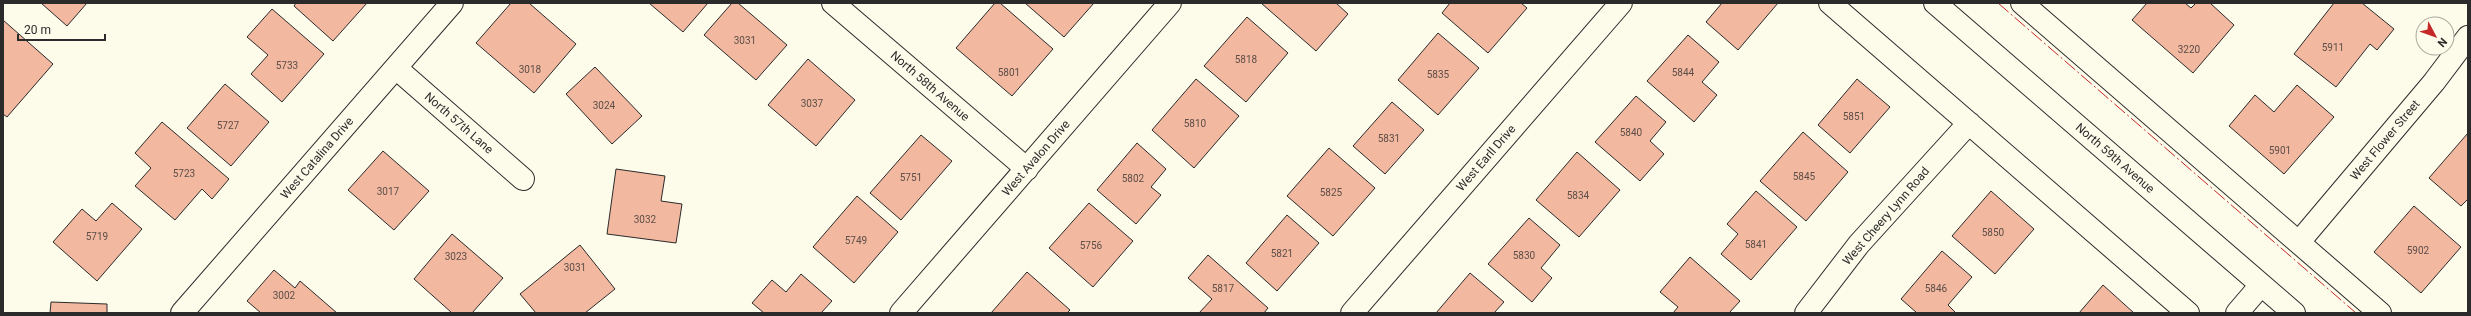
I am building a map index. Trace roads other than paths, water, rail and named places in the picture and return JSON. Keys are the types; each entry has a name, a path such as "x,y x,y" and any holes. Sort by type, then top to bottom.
{"street":[{"name":"West Catalina Drive","path":"182,313 452,3"},
{"name":"North 58th Avenue","path":"833,3 1027,169"},
{"name":"West Avalon Drive","path":"901,313 1170,3"},
{"name":"West Earll Drive","path":"1352,313 1621,3"},
{"path":"1830,3 2188,313"},
{"name":"North 59th Avenue","path":"1935,3 2294,313"},
{"path":"2022,3 2380,313"},
{"name":"West Flower Street","path":"2299,242 2434,82 2468,37"},
{"name":"North 57th Lane","path":"396,68 523,179"},
{"name":"West Cheery Lynn Road","path":"1806,313 1859,244 1969,123"},
{"path":"2237,313 2261,285"}]}
